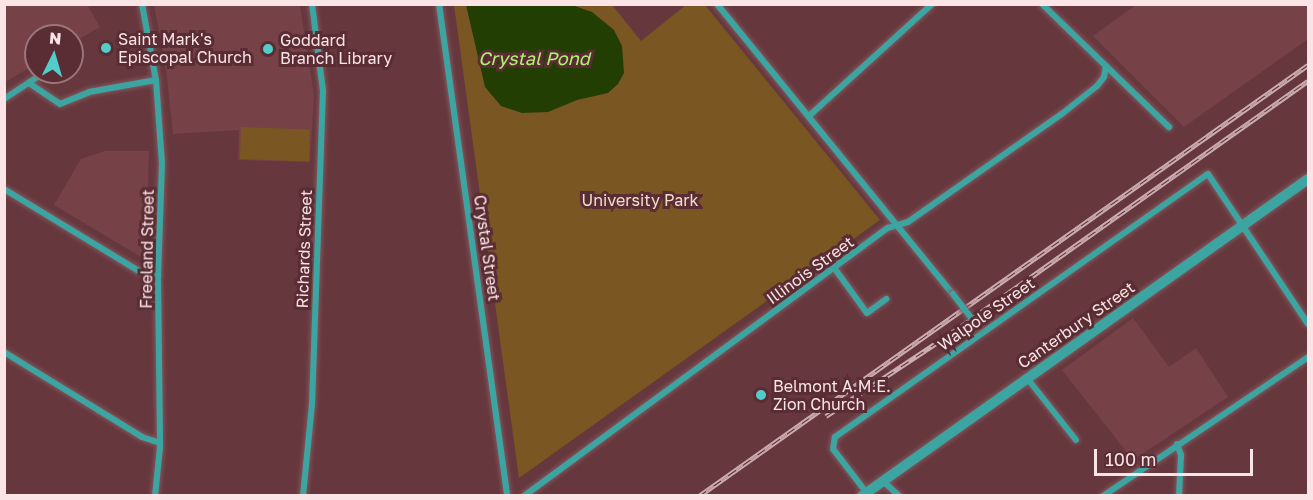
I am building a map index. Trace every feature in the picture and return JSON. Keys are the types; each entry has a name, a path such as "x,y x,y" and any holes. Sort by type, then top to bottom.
{"street":[{"name":"Freeland Street","path":"142,4 156,80 162,163 158,276 160,443 155,495"},
{"name":"Richards Street","path":"303,495 312,405 323,91 312,4"},
{"name":"Crystal Street","path":"439,4 507,495"},
{"path":"717,4 981,330"},
{"path":"809,116 932,4"},
{"path":"1042,4 1168,128"},
{"name":"Illinois Street","path":"524,495 888,228 898,226 917,216 1063,113 1097,86 1104,77 1106,66"},
{"path":"30,84 60,104 90,92 156,80"},
{"path":"4,99 26,84"},
{"name":"Walpole Street","path":"864,494 833,449 835,437 981,330 1208,174 1244,225"},
{"name":"Canterbury Street","path":"864,494 1308,179"},
{"path":"4,189 139,272 158,276"},
{"path":"1244,225 1308,324"},
{"path":"835,268 867,313 886,298"},
{"path":"4,352 142,437 160,443"},
{"path":"1104,495 1308,357"},
{"path":"1027,378 1076,440"},
{"path":"1177,444 1181,455 1179,495"},
{"path":"883,481 899,495"}],"shaded area":[{"path":"7,4 90,5 88,6 100,27 84,36 84,24 24,24 24,71 5,82 4,6"},
{"path":"154,5 300,5 314,95 310,162 238,160 239,130 173,134 166,69"},
{"path":"1136,5 1308,5 1308,39 1184,127 1093,36"},
{"path":"105,151 149,151 146,260 54,205 81,159"},
{"path":"1133,318 1169,367 1196,348 1228,397 1133,460 1062,370"}],"green space":[{"name":"University Park","path":"454,5 612,5 641,41 686,5 705,5 880,220 519,478"},
{"path":"241,127 310,129 309,161 240,159"}],"water":[{"name":"Crystal Pond","path":"466,5 572,5 592,12 614,30 622,46 624,73 618,84 608,93 577,100 548,112 522,113 501,106 485,87"}],"railway":[{"path":"699,496 1308,65"},
{"path":"826,416 956,330 1308,81"}],"place":[{"name":"Saint Mark's Episcopal Church","path":"106,48"},
{"name":"Goddard Branch Library","path":"268,49"},
{"name":"Belmont A.M.E. Zion Church","path":"761,395"}]}
